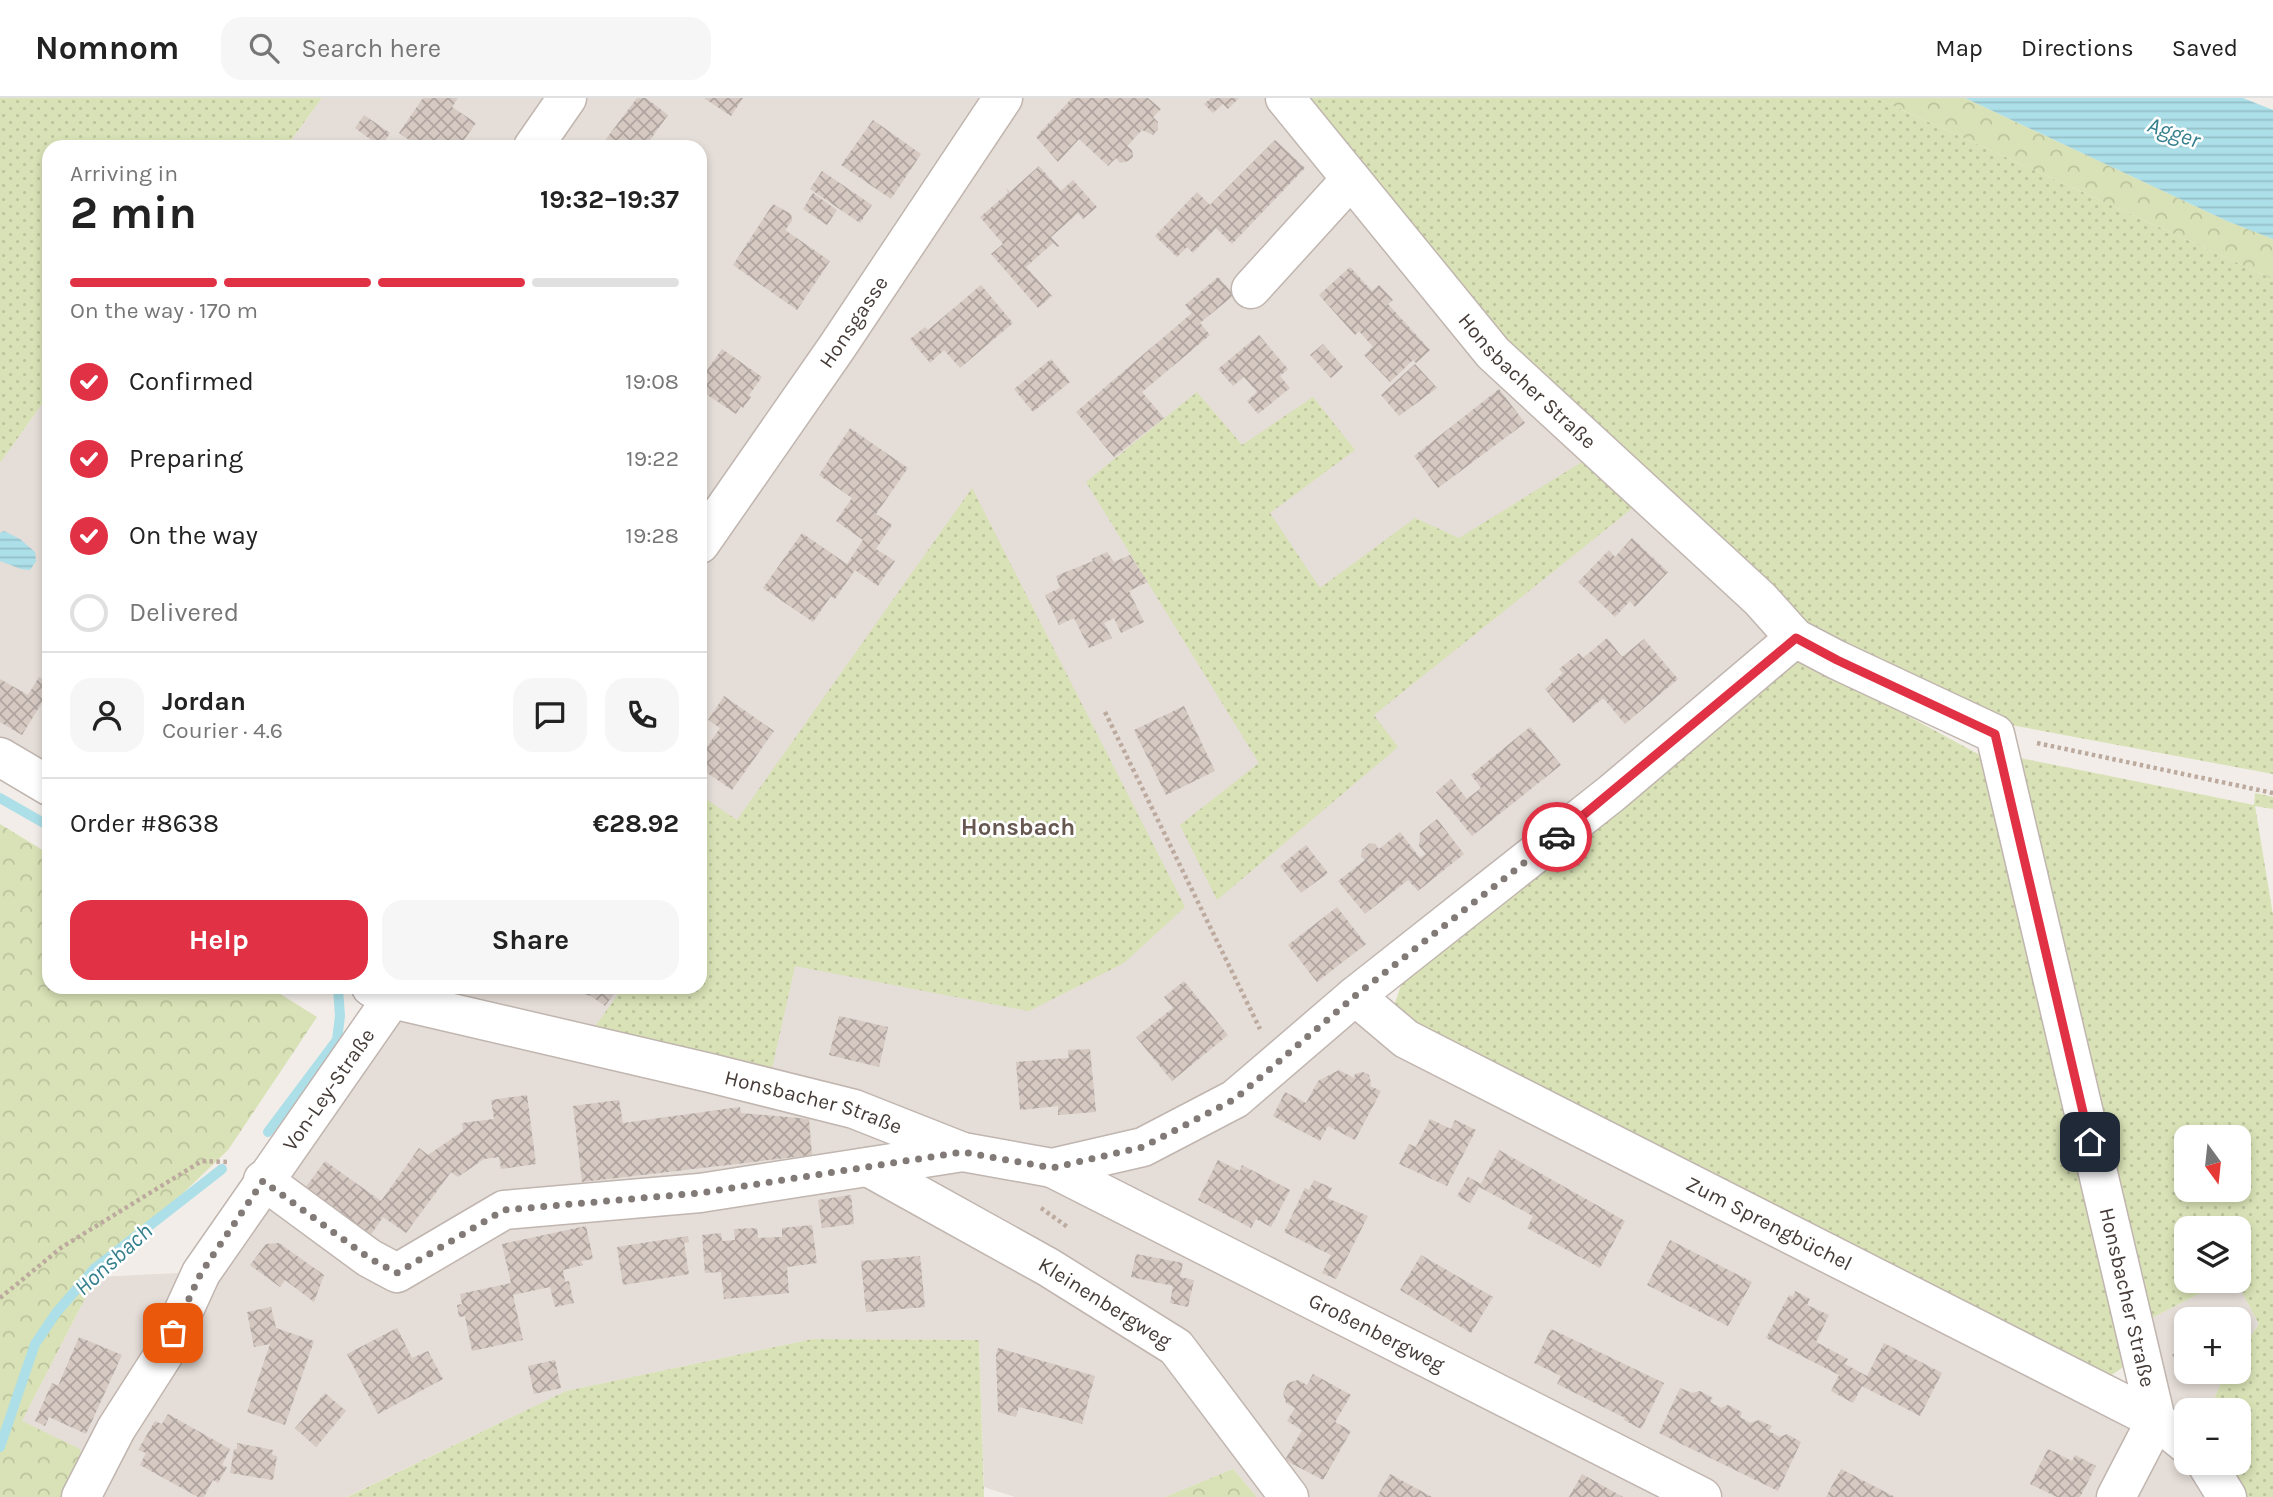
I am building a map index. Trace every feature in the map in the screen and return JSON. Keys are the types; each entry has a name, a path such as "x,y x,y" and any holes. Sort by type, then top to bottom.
{"street":[{"path":"538,140 567,98"},
{"name":"Honsgasse","path":"707,534 1003,98"},
{"name":"Honsbacher Straße","path":"1285,98 1493,353 1760,599 1796,638 1995,734 2156,1420"},
{"path":"1251,289 1351,179"},
{"name":"Honsbacher Straße","path":"400,994 854,1109 963,1152 1052,1168 1143,1147 1235,1099 1355,996 1612,793 1796,638"},
{"path":"0,757 42,774"},
{"name":"Von-Ley-Straße","path":"81,1497 117,1429 164,1354 201,1273 386,994"},
{"name":"Zum Sprengbüchel","path":"1355,996 1406,1039 2156,1420 2174,1434"},
{"path":"263,1181 369,1258 397,1273 504,1210 700,1193 963,1152"},
{"name":"Kleinenbergweg","path":"868,1167 1048,1267 1176,1347 1289,1497"},
{"name":"Großenbergweg","path":"1052,1168 1702,1497"},
{"path":"2116,1497 2156,1420"},
{"path":"2213,1475 2227,1497"}],"path":[{"path":"1105,712 1277,1063"},
{"path":"1995,734 2273,793"},
{"path":"0,1298 62,1247 202,1161 234,1162 263,1181"}],"shaded area":[{"path":"322,98 1285,98 1795,638 1356,996 2155,1420 2150,1319 2201,1293 2242,1293 2250,1307 2174,1307 2174,1384 2221,1384 2214,1398 2174,1398 2174,1475 2213,1475 2227,1497 1257,1497 1233,1469 1165,1497 1015,1497 984,1487 979,1340 813,1339 566,1391 346,1497 92,1497 22,1421 96,1277 201,1272 392,999 384,994 707,994 707,140 291,140"},
{"path":"42,404 42,781 0,757 0,463"},
{"path":"2251,1309 2259,1324 2251,1335"}],"green space":[{"path":"0,98 322,98 291,140 42,140 42,404 0,463"},
{"path":"1308,98 1876,98 2273,279 2273,774 2000,723 1818,633 1511,348"},
{"path":"1876,98 1965,98 2227,221 2273,239 2273,279"},
{"path":"1197,392 1242,445 1313,397 1355,450 1270,513 1320,588 1415,518 1459,538 1590,457 1639,503 1374,715 1398,747 1217,900 1180,825 1259,763 1086,482"},
{"path":"972,488 1185,907 1124,963 1029,1011 795,966 771,1073 592,1031 618,994 707,994 707,800 737,820"},
{"path":"1794,654 1989,760 2131,1362 2107,1378 1413,1032 1394,1006 1404,976"},
{"path":"2015,757 2254,805 2255,793 2273,797 2273,809 2255,806 2273,915 2273,1497 2243,1497 2229,1475 2251,1475 2251,1398 2214,1398 2221,1384 2251,1384 2251,1335 2259,1324 2242,1293 2251,1293 2251,1216 2174,1216 2174,1293 2201,1293 2150,1319"},
{"path":"0,824 42,850 42,994 280,994 317,1017 228,1150 96,1277 22,1421 80,1449 92,1497 0,1497"},
{"path":"813,1339 979,1340 984,1497 347,1497 566,1391"},
{"path":"1233,1469 1257,1497 1165,1497"}],"water":[{"name":"Agger","path":"1965,98 2243,98 2273,110 2273,239 2227,221"},
{"path":"4,531 20,539 35,552 36,561 30,570 0,561 0,533"}],"building":[{"path":"423,98 458,98 452,107 476,123 464,140 409,140 399,133"},
{"path":"637,98 646,98 668,115 650,140 605,140"},
{"path":"704,98 743,98 731,116"},
{"path":"1072,98 1148,98 1161,109 1153,117 1158,122 1158,129 1153,135 1142,130 1127,146 1132,150 1133,157 1128,161 1120,163 1116,158 1108,166 1079,139 1058,162 1036,137"},
{"path":"1211,98 1239,98 1228,109 1223,104 1213,113 1204,104"},
{"path":"364,115 390,133 386,140 371,140 355,128"},
{"path":"873,120 921,154 891,199 841,165"},
{"path":"1275,140 1305,168 1232,244 1216,228 1193,253 1187,247 1177,257 1155,236 1197,192 1210,205"},
{"path":"1039,166 1061,191 1073,180 1097,207 1083,219 1078,213 1051,237 1059,246 1053,243 1026,267 1052,296 1038,308 991,254 1003,244 980,217 1008,193 1006,188 1010,192"},
{"path":"822,171 872,205 860,223 810,189"},
{"path":"813,193 837,210 827,225 803,209"},
{"path":"773,204 791,214 792,221 785,230 830,261 797,310 733,265"},
{"path":"1350,267 1372,291 1379,285 1393,300 1388,304 1430,350 1416,363 1413,360 1390,382 1364,355 1373,347 1359,331 1355,335 1319,295"},
{"path":"1218,277 1234,295 1200,323 1210,335 1142,392 1164,418 1114,457 1076,412 1192,313 1185,305"},
{"path":"981,285 1013,323 960,368 944,350 930,363 910,339 925,327 928,330"},
{"path":"1259,335 1288,369 1280,376 1290,388 1258,414 1247,401 1257,392 1244,377 1233,386 1218,369"},
{"path":"1323,344 1343,367 1331,378 1310,355"},
{"path":"722,349 762,377 749,395 751,397 736,414 707,395 707,370"},
{"path":"1051,359 1070,382 1033,412 1014,389"},
{"path":"1415,364 1437,388 1399,416 1381,395"},
{"path":"1499,389 1525,423 1438,488 1414,456"},
{"path":"850,428 908,468 876,514 892,525 876,549 895,561 878,586 855,570 835,599 831,596 813,622 763,588 802,533 847,564 863,540 836,521 852,498 819,475"},
{"path":"1632,538 1668,572 1635,607 1630,601 1615,617 1578,582 1609,550 1615,557"},
{"path":"1107,552 1114,562 1130,555 1148,582 1129,591 1144,622 1121,633 1114,618 1104,623 1112,638 1089,648 1074,618 1059,625 1045,595 1060,588 1056,576 1093,561 1092,559"},
{"path":"1607,638 1622,657 1644,639 1678,679 1625,724 1603,698 1573,723 1545,689 1563,673 1559,669 1579,653 1583,658"},
{"path":"39,677 42,678 42,702 22,735 0,722 0,679 28,695"},
{"path":"724,696 774,731 732,790 707,773 707,747 720,728 708,720"},
{"path":"1184,706 1215,771 1166,795 1134,730"},
{"path":"1530,727 1561,765 1472,836 1436,792 1451,779 1467,799 1481,788 1471,775"},
{"path":"1437,819 1464,854 1418,891 1408,880 1365,914 1338,881 1365,860 1361,856 1362,850 1370,843 1379,849 1400,832 1420,858 1426,854 1419,846 1420,833"},
{"path":"1306,845 1328,873 1301,893 1280,866"},
{"path":"1337,907 1366,944 1317,982 1288,945"},
{"path":"1184,981 1228,1035 1172,1081 1136,1037 1173,1008 1164,997"},
{"path":"584,994 614,994 605,1006"},
{"path":"839,1016 888,1027 879,1067 829,1055"},
{"path":"1090,1049 1096,1112 1058,1115 1058,1106 1020,1110 1016,1062 1069,1058 1068,1050"},
{"path":"1339,1070 1354,1078 1355,1074 1363,1072 1369,1075 1370,1086 1381,1091 1355,1140 1328,1126 1320,1141 1273,1116 1285,1092 1306,1103 1318,1081"},
{"path":"527,1095 536,1164 501,1169 499,1157 484,1159 458,1177 451,1172 406,1233 383,1217 368,1239 303,1191 325,1161 381,1201 419,1148 428,1155 463,1131 462,1123 494,1119 491,1100"},
{"path":"619,1100 623,1123 740,1107 741,1113 809,1119 812,1155 582,1182 573,1106"},
{"path":"1430,1119 1451,1129 1455,1120 1476,1130 1447,1186 1399,1164 1409,1144 1416,1147"},
{"path":"1499,1150 1625,1221 1600,1268 1527,1228 1533,1216 1479,1187 1470,1203 1457,1196 1468,1177 1481,1184"},
{"path":"1218,1160 1240,1171 1242,1165 1290,1190 1271,1227 1256,1219 1251,1228 1198,1200"},
{"path":"1314,1180 1332,1188 1327,1198 1368,1216 1336,1279 1322,1273 1331,1255 1284,1232 1305,1188 1309,1190"},
{"path":"851,1195 854,1224 822,1228 818,1200"},
{"path":"812,1225 817,1263 787,1267 789,1293 724,1299 721,1272 705,1273 702,1235 721,1233 722,1241 735,1240 734,1229 757,1228 758,1238 782,1237 782,1228"},
{"path":"586,1226 593,1259 581,1261 583,1265 563,1270 565,1282 569,1281 574,1303 555,1307 550,1287 513,1295 523,1340 472,1351 465,1316 459,1317 457,1305 462,1304 460,1294 511,1283 502,1244"},
{"path":"688,1236 689,1242 684,1243 689,1274 623,1285 617,1247"},
{"path":"1670,1240 1752,1282 1728,1326 1647,1285"},
{"path":"279,1243 324,1275 314,1302 285,1280 280,1287 250,1265 266,1244"},
{"path":"1136,1254 1183,1263 1180,1277 1194,1280 1188,1307 1170,1303 1173,1286 1131,1277"},
{"path":"1421,1255 1493,1297 1471,1333 1400,1290"},
{"path":"920,1256 925,1307 866,1312 861,1261"},
{"path":"1795,1291 1810,1299 1807,1305 1829,1315 1816,1342 1848,1359 1845,1364 1867,1376 1884,1343 1942,1373 1920,1416 1862,1386 1853,1403 1831,1391 1839,1375 1766,1338 1789,1295 1793,1297"},
{"path":"271,1307 276,1328 314,1341 285,1425 247,1412 270,1344 254,1347 247,1312"},
{"path":"397,1328 412,1358 428,1351 443,1379 378,1414 347,1354"},
{"path":"1551,1329 1664,1383 1641,1429 1624,1420 1625,1418 1557,1384 1561,1376 1534,1363"},
{"path":"79,1337 122,1355 86,1434 49,1417 45,1426 35,1421 52,1383 58,1386"},
{"path":"998,1348 1095,1376 1082,1424 1019,1407 1016,1417 998,1412"},
{"path":"555,1360 561,1388 534,1394 528,1366"},
{"path":"1313,1374 1351,1395 1335,1422 1351,1431 1323,1480 1285,1460 1302,1430 1287,1421 1295,1408 1286,1403 1283,1393 1288,1383 1298,1380 1307,1385"},
{"path":"1680,1388 1692,1393 1700,1391 1713,1398 1710,1402 1721,1408 1728,1405 1742,1412 1740,1417 1750,1423 1759,1420 1772,1426 1769,1431 1780,1437 1787,1434 1801,1442 1778,1491 1659,1433"},
{"path":"325,1393 346,1411 316,1447 295,1428"},
{"path":"168,1414 230,1449 222,1465 227,1467 218,1483 213,1480 204,1497 198,1497 140,1465 146,1453 138,1450 155,1421 162,1424"},
{"path":"237,1443 273,1450 272,1455 277,1456 273,1480 230,1473"},
{"path":"2048,1449 2072,1461 2075,1455 2096,1466 2080,1497 2057,1497 2030,1484"},
{"path":"1841,1469 1895,1497 1826,1497"},
{"path":"1390,1474 1432,1497 1377,1497"},
{"path":"1582,1474 1623,1497 1569,1497"}],"waterway":[{"name":"Honsbach","path":"0,798 42,822"},
{"name":"Honsbach","path":"268,1132 337,1040 340,1016 338,994"},
{"name":"Honsbach","path":"0,1447 35,1344 56,1313 94,1269 222,1169"}],"way so far":[{"path":"173,1333 201,1273 263,1181 369,1258 397,1273 504,1210 700,1193 963,1152 1052,1168 1143,1147 1235,1099 1355,996 1557,837"}],"district":[{"name":"Honsbach","path":"1018,827"}],"route":[{"path":"1557,837 1796,638 1995,734 2090,1142"}]}
